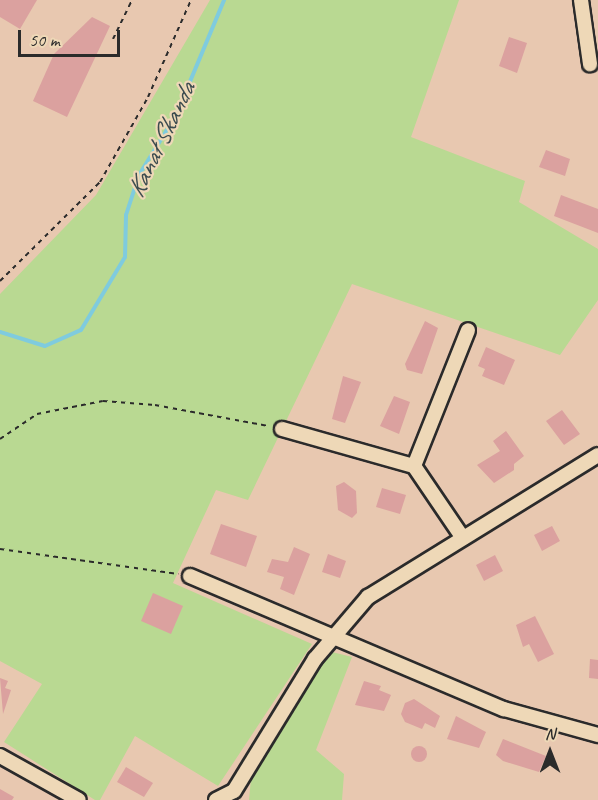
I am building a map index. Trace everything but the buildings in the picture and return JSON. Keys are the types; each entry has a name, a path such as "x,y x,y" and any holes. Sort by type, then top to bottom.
{"street":[{"path":"582,0 590,64"},
{"path":"414,466 468,330"},
{"path":"282,429 414,466 463,538"},
{"path":"216,800 236,795 333,635 382,586 598,455"},
{"path":"190,576 504,709 598,735"},
{"path":"0,756 80,800"}],"path":[{"path":"113,39 132,0"},
{"path":"0,281 100,182 148,97 191,0"},
{"path":"0,440 37,414 103,401 155,405 282,429"},
{"path":"0,549 190,576"}],"green space":[{"path":"210,0 459,0 411,137 525,181 519,202 598,249 598,300 560,355 352,284 248,500 216,490 173,583 312,644 218,786 135,736 100,800 95,800 4,742 42,684 0,661 0,294 96,195"},
{"path":"328,651 352,657 316,750 344,774 342,800 249,800 252,768"}],"waterway":[{"name":"Kanał Skanda","path":"0,332 45,346 81,330 125,257 126,215 139,175 176,115 224,0"}]}
